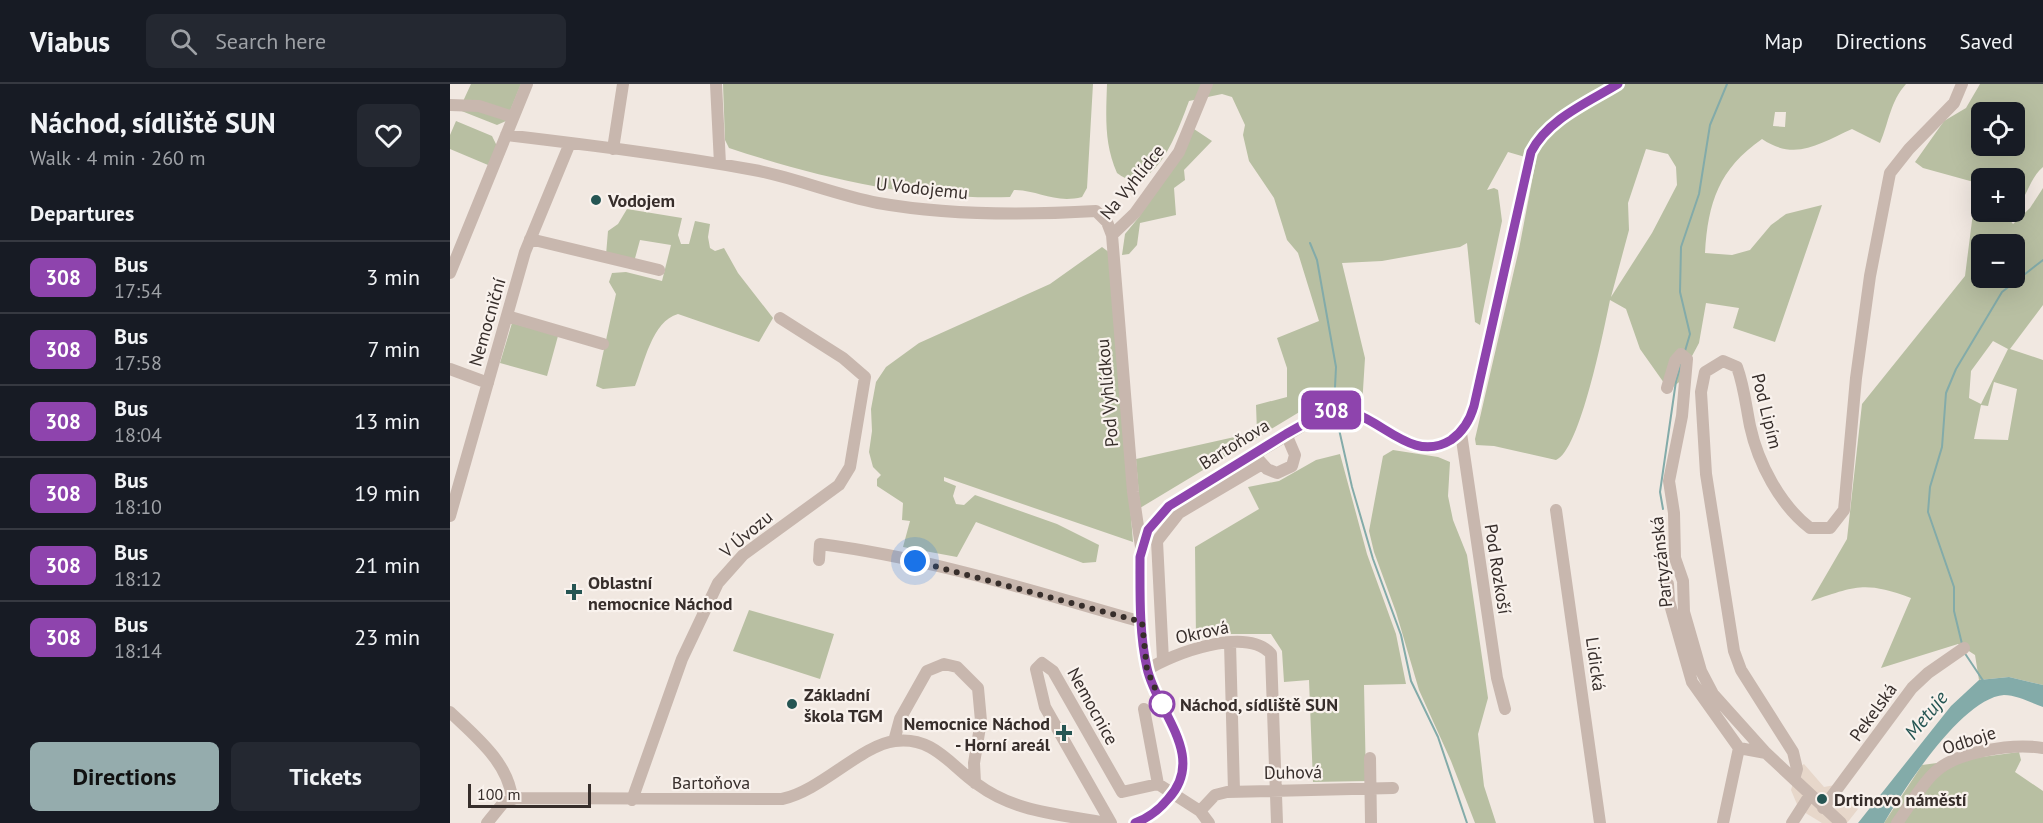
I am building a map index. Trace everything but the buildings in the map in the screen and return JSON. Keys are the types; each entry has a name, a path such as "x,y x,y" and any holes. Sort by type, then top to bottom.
{"street":[{"path":"450,273 526,84"},
{"path":"613,149 623,84"},
{"path":"716,84 720,164"},
{"name":"Na Vyhlídce","path":"1113,235 1135,213 1179,152 1207,84"},
{"path":"1461,433 1474,406 1526,170 1535,144 1549,128 1618,84"},
{"name":"Pod Lipím","path":"1794,779 1796,761 1793,752 1741,670 1734,651 1706,474 1701,392 1705,372 1713,364 1723,361 1737,367 1750,429 1762,463 1798,519 1810,528 1830,528 1844,510 1856,378 1870,276 1890,173 1909,149 1954,103 1962,84"},
{"path":"450,105 479,106 513,117"},
{"name":"U Vodojemu","path":"506,135 759,171 867,201 912,208 1006,212 1096,211 1107,222 1113,235"},
{"name":"Nemocniční","path":"450,516 530,239 570,143"},
{"name":"Pod Vyhlídkou","path":"1113,235 1133,492 1142,548"},
{"path":"530,239 659,270"},
{"path":"507,316 603,344"},
{"name":"V Úvozu","path":"632,800 682,658 718,583 743,555 839,485 850,467 865,377 843,358 780,318"},
{"name":"Partyzánská","path":"1667,388 1675,361 1681,354 1687,359 1682,416 1669,481 1674,513 1675,558 1683,581 1684,612 1701,671 1713,694 1766,753"},
{"path":"450,369 488,383"},
{"name":"Bartoňova","path":"1172,795 1182,770 1181,748 1172,722 1147,670 1142,622 1142,548 1151,525 1169,506 1318,415 1341,410 1354,412 1416,446 1443,444 1461,433"},
{"name":"Pod Rozkoší","path":"1461,433 1497,678 1505,709"},
{"path":"1163,660 1157,541 1179,513 1258,467 1277,473 1292,466 1295,455 1286,434"},
{"path":"1254,453 1258,467"},
{"name":"Lidická","path":"1556,510 1600,823"},
{"path":"819,560 820,544 870,550 984,577 1142,622"},
{"name":"Partyzánská","path":"1668,584 1669,601 1692,682 1739,748"},
{"name":"Okrová","path":"1147,670 1163,660 1203,647 1230,643 1256,642 1263,645 1271,654 1277,823"},
{"path":"1230,643 1234,791"},
{"name":"Pekelská","path":"1823,808 1912,688 1928,673 1964,648"},
{"name":"Nemocnice","path":"1109,823 1047,712 1036,669 1042,663 1053,670 1122,792 1154,785"},
{"path":"975,783 974,763 981,721 978,688 965,672 944,664 927,671 896,729 894,741 916,742 937,749 975,783 1009,804 1109,823"},
{"path":"1144,709 1154,785 1200,811 1209,823"},
{"path":"450,712 499,763 511,783 512,798 504,802 487,823"},
{"name":"Bartoňova","path":"512,798 758,801 786,798 894,741"},
{"name":"Odboje","path":"1897,823 1932,775 1945,764 2007,746 2043,748"},
{"path":"1722,823 1739,748 1766,753 1841,823"},
{"path":"1370,758 1371,823"},
{"name":"Duhová","path":"1200,811 1215,795 1234,791 1394,788"},
{"path":"1135,823 1160,808 1172,795"},
{"path":"1792,823 1810,795"}],"green space":[{"path":"471,84 521,84 506,121 497,125 459,110"},
{"path":"723,84 1093,84 1087,188 1082,197 1072,199 1014,190 1010,197 938,195 868,185 763,159 729,148 725,140"},
{"path":"1107,84 1906,84 1893,105 1880,143 1852,129 1808,148 1797,150 1774,146 1762,139 1735,162 1718,188 1709,218 1705,253 1732,255 1750,250 1771,225 1786,214 1822,205 1775,342 1733,328 1739,308 1706,303 1699,343 1684,371 1683,379 1669,390 1640,349 1626,309 1610,300 1590,388 1574,435 1565,452 1556,460 1494,446 1476,445 1475,439 1519,249 1536,160 1508,152 1487,190 1494,188 1498,190 1502,221 1480,325 1475,322 1467,243 1460,247 1382,261 1342,263 1365,358 1362,406 1321,399 1140,508 1136,459 1257,432 1256,405 1287,397 1287,368 1277,338 1319,321 1298,253 1287,240 1274,198 1249,161 1243,135 1245,125 1232,97 1222,94 1189,101 1164,157 1154,170 1143,178 1130,180 1117,173 1110,151 1107,130","holes":["1775,112 1786,112 1785,127 1773,126","1646,149 1668,154 1676,167 1677,185 1652,233 1611,297 1629,230 1628,203"]},
{"path":"1980,84 2043,84 2043,167 2034,177 2025,195 2025,168 1971,168 1971,181 1923,168 1915,162 1944,121 1966,108"},
{"path":"456,121 492,136 497,146 488,165 450,149 450,135"},
{"path":"1194,129 1212,141 1184,170 1185,180 1174,188 1176,215 1140,223 1137,245 1129,254 1122,255 1125,234 1139,217"},
{"path":"2043,188 2043,305 2010,349 2043,360 2043,685 2009,677 1979,680 1975,655 1958,644 1881,668 1911,598 1882,589 1861,588 1850,589 1811,601 1847,539 1862,404 1965,276 1972,222 2012,222 2013,224 2025,222 2025,213","holes":["1993,341 2008,349 1981,404 1969,398 1971,371","1994,382 2017,389 2008,440 1974,439 1981,405 1988,406"]},
{"path":"627,209 682,218 678,235 681,244 689,244 695,221 710,224 708,237 710,248 715,251 724,248 738,273 773,318 759,342 678,314 669,318 655,334 635,386 603,389 596,386 616,294 609,282 612,273 626,272 662,281 671,245 640,240 634,262 606,255 608,231 618,224"},
{"path":"1102,247 1110,253 1133,542 944,477 944,481 956,486 953,496 956,504 964,505 975,495 1057,524 1099,545 1096,562 1083,563 976,522 957,557 903,547 910,521 902,520 903,503 877,486 877,479 881,475 873,467 869,452 872,431 871,409 876,382 886,367 919,343 1050,284"},
{"path":"512,323 558,336 547,376 500,363"},
{"path":"1393,450 1438,457 1450,462 1448,496 1453,520 1467,555 1488,698 1478,734 1484,786 1496,823 1475,823 1451,761 1419,690 1396,612 1374,552 1369,531 1383,456"},
{"path":"1340,454 1367,554 1396,634 1406,684 1364,685 1366,781 1313,782 1309,680 1284,682 1282,651 1271,634 1217,634 1196,640 1195,547 1259,509 1248,487 1279,481 1316,460"},
{"path":"749,610 834,634 820,679 733,651"},
{"path":"2019,752 2021,760 2015,772 2043,791 2043,823 1884,823 1922,765"}],"shaded area":[{"name":"Drtinovo náměstí","path":"1804,764 1824,787 1835,785 1858,809 1847,823 1822,823 1799,809 1791,790 1797,769"}],"water":[{"path":"2009,677 2043,685 2043,707 2004,695 1988,700 1970,711 1936,747 1905,789 1884,823 1858,823 1951,706 1979,680"}],"waterway":[{"path":"1685,351 1690,334 1680,292 1681,247 1699,194 1710,125 1727,84"},
{"path":"1310,243 1317,260 1336,367 1334,407"},
{"path":"1962,644 1954,611 1954,587 1928,512 1930,487 1942,447 1946,393 1956,369 2002,292 2043,260"},
{"path":"1663,509 1660,492 1676,381 1681,365"},
{"path":"1336,416 1352,487 1373,559 1401,635 1411,681 1438,737 1467,823"},
{"path":"1964,652 1984,682"}],"bus line":[{"name":"308","path":"1135,823 1160,808 1172,795 1180,779 1183,765 1176,731 1151,683 1145,661 1140,557 1143,541 1151,525 1173,504 1327,411 1354,412 1404,441 1420,447 1443,444 1461,433 1474,406 1531,152 1540,137 1554,123 1618,84"}],"place":[{"name":"Vodojem","path":"596,200"},
{"name":"Oblastní nemocnice Náchod","path":"574,592"},
{"name":"Základní škola TGM","path":"792,704"},
{"name":"Náchod, sídliště SUN","path":"1162,704"},
{"name":"Nemocnice Náchod - Horní areál","path":"1064,733"},
{"name":"Drtinovo náměstí","path":"1822,799"}],"route":[{"path":"915,561 984,577 1142,622 1147,670 1162,704"}],"water label":[{"name":"Metuje","path":"1926,715"}]}
